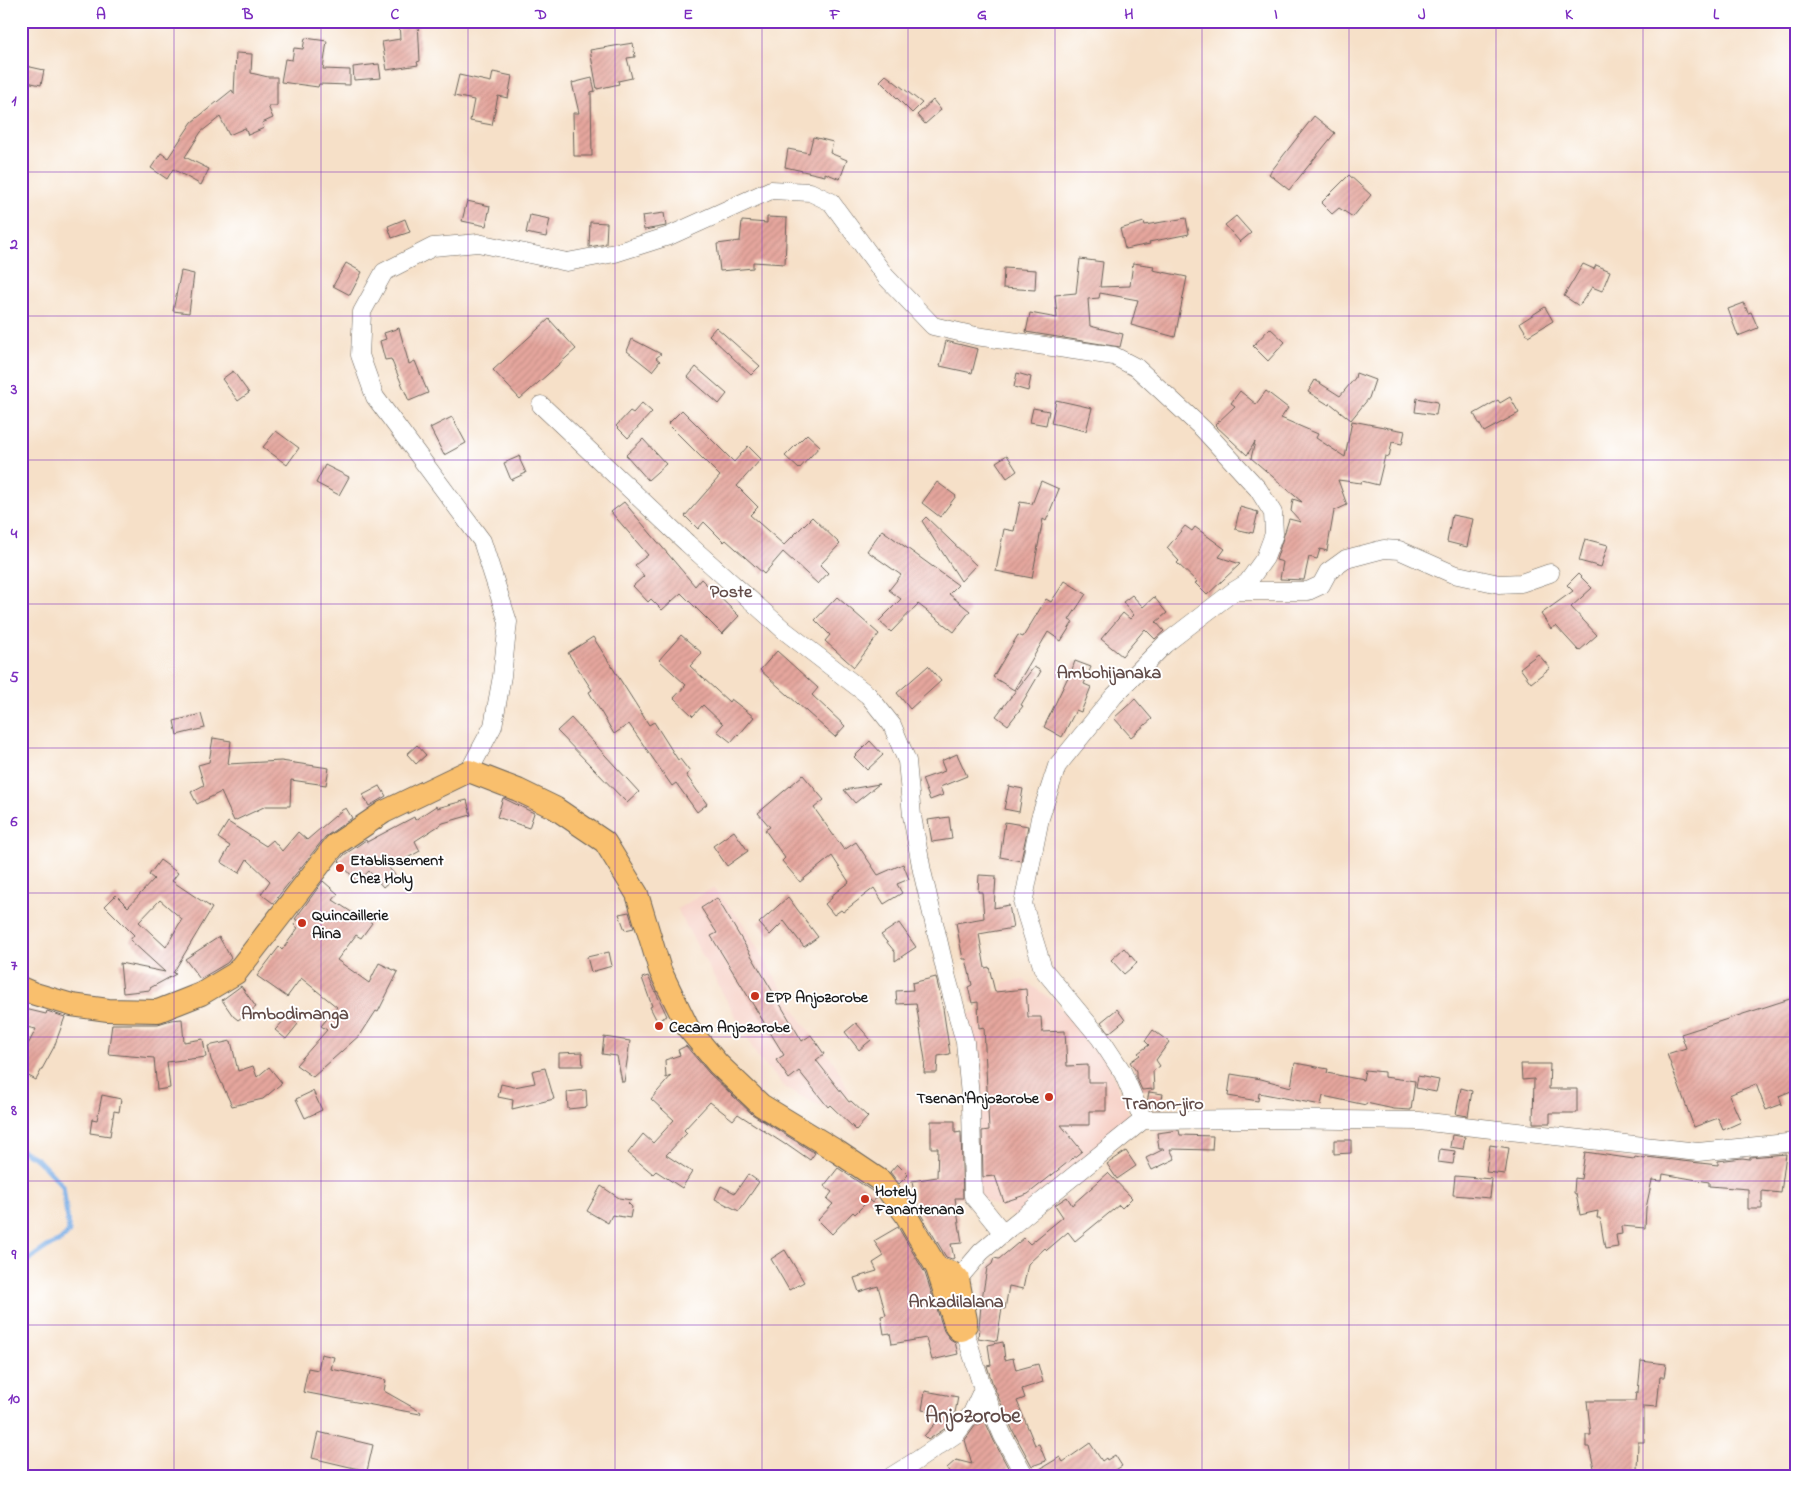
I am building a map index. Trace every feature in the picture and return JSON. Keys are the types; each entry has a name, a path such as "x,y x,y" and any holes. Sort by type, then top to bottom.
{"main road":[{"path":"21,988 72,1005 108,1010 158,1011 201,994 236,973 335,845 384,812 469,771 518,790 554,808 605,842 637,894 660,970 688,1028 718,1064 761,1105 881,1181 906,1215 937,1268 956,1327 959,1330 964,1329 966,1320 958,1279 952,1273 937,1268"}],"street":[{"path":"469,771 493,726 502,676 508,622 482,541 375,397 360,355 362,312 384,272 433,247 478,243 567,262 615,253 669,236 771,190 810,192 831,202 886,277 933,326 976,336 1114,356 1137,368 1203,429 1258,488 1273,513 1274,534 1264,558 1248,583 1234,591 1165,644 1114,696 1057,766 1040,818 1023,904 1043,969 1100,1038 1123,1073 1143,1120"},
{"path":"541,405 687,543 785,631 868,694 892,724 907,761 912,816 922,871 947,978 965,1042 971,1106 974,1196 1003,1233"},
{"path":"1234,591 1308,591 1321,585 1328,572 1346,559 1384,548 1399,550 1453,574 1499,584 1521,583 1550,573"},
{"path":"958,1279 981,1252 1003,1233 1143,1120 1419,1121 1698,1152 1796,1142"},
{"path":"964,1329 983,1389 1003,1436 1024,1476"},
{"path":"892,1476 956,1434 972,1412 983,1389"}],"shaded area":[{"name":"EPP Anjozorobe","path":"713,888 742,922 803,1023 835,1064 850,1093 826,1109 787,1089 757,1056 677,909"},
{"name":"Tsenan'Anjozorobe","path":"1024,980 1056,1003 1105,1058 1125,1102 1131,1124 1016,1217 976,1195 974,1092 967,1014 998,1007 1004,982"}],"building":[{"path":"399,21 418,21 420,61 417,62 418,65 387,70 382,42 400,39"},
{"path":"305,38 327,41 323,69 350,70 350,85 319,84 318,87 281,82 285,59 292,60 294,48 303,49"},
{"path":"633,43 635,57 627,58 632,78 618,81 619,84 597,89 590,50"},
{"path":"236,53 252,54 251,73 277,77 277,106 268,106 273,118 262,123 264,128 248,135 245,128 229,135 220,117 201,132 185,157 209,169 201,185 173,169 167,179 151,168 161,153 168,158 192,122 232,90 234,94"},
{"path":"379,64 381,78 354,80 353,67"},
{"path":"26,66 44,70 41,85 22,81"},
{"path":"493,72 512,76 508,98 498,96 492,125 470,121 474,100 454,96 459,75 491,82"},
{"path":"886,75 922,103 912,113 880,81"},
{"path":"592,78 595,91 591,92 592,156 574,156 573,113 579,113 572,83"},
{"path":"933,100 941,110 925,124 917,115"},
{"path":"1314,116 1335,133 1289,190 1269,174"},
{"path":"813,137 833,142 830,153 847,160 840,179 825,173 825,176 785,167 788,149 809,153"},
{"path":"1349,175 1371,195 1353,217 1339,208 1332,214 1321,203"},
{"path":"467,201 490,206 486,226 462,221"},
{"path":"664,213 666,226 644,230 642,216"},
{"path":"530,215 550,219 546,237 526,233"},
{"path":"1236,216 1251,233 1240,242 1225,225"},
{"path":"767,217 787,218 785,264 753,262 753,268 720,271 717,244 740,241 742,221 767,223"},
{"path":"1186,218 1189,234 1125,249 1120,229 1144,222 1145,225"},
{"path":"405,219 410,232 392,238 388,226"},
{"path":"590,222 607,223 606,244 589,247"},
{"path":"1080,259 1103,262 1100,287 1130,286 1133,263 1154,266 1153,270 1187,277 1175,337 1131,325 1138,300 1100,293 1099,298 1088,299 1090,326 1123,334 1120,347 1026,332 1030,313 1057,318 1055,295 1076,293"},
{"path":"346,263 362,272 350,295 333,286"},
{"path":"1583,264 1594,269 1596,265 1610,271 1602,291 1592,287 1579,306 1564,296"},
{"path":"1004,268 1036,270 1035,290 1003,288"},
{"path":"181,271 194,274 189,313 173,311"},
{"path":"1744,303 1748,313 1751,312 1758,328 1738,336 1728,309"},
{"path":"1545,307 1553,321 1528,336 1520,323"},
{"path":"549,319 576,349 520,399 493,370"},
{"path":"716,327 760,366 751,375 709,335"},
{"path":"399,328 409,364 415,361 428,393 409,401 391,359 385,360 380,341 386,339 384,333"},
{"path":"1270,328 1285,342 1268,361 1253,346"},
{"path":"632,339 661,354 656,358 660,361 652,371 627,351"},
{"path":"946,341 978,349 972,373 940,366"},
{"path":"696,367 727,394 719,404 688,377"},
{"path":"233,371 249,393 238,401 222,379"},
{"path":"1017,373 1031,377 1028,391 1014,387"},
{"path":"1356,373 1375,380 1369,398 1351,420 1330,403 1329,405 1308,392 1315,380 1340,396 1355,378"},
{"path":"1240,391 1256,404 1266,391 1288,408 1281,418 1318,434 1316,438 1345,457 1352,421 1405,431 1402,444 1392,442 1389,457 1385,456 1378,485 1362,481 1361,483 1338,480 1347,505 1334,511 1327,551 1320,549 1317,559 1309,557 1304,580 1280,579 1283,562 1276,560 1289,519 1301,522 1291,511 1293,499 1302,502 1251,458 1255,442 1247,455 1215,425 1235,406 1231,403"},
{"path":"1510,397 1519,413 1484,432 1474,414 1498,400 1500,403"},
{"path":"1417,398 1438,402 1436,415 1415,412"},
{"path":"1056,400 1092,408 1086,431 1051,423"},
{"path":"642,403 652,412 628,438 616,426 630,411 633,413"},
{"path":"1033,408 1049,411 1046,425 1030,422"},
{"path":"682,410 734,462 748,446 761,459 737,486 758,507 750,515 784,545 812,517 840,544 820,565 828,573 818,584 783,552 764,574 726,540 724,542 704,522 698,529 685,516 720,476 668,424"},
{"path":"452,417 466,443 444,455 430,428"},
{"path":"276,431 299,448 287,465 263,447"},
{"path":"807,434 820,446 799,469 785,456"},
{"path":"643,439 666,464 648,480 626,455"},
{"path":"1007,455 1017,471 1007,478 996,462"},
{"path":"520,456 526,473 511,480 504,463"},
{"path":"325,465 349,477 339,495 316,483"},
{"path":"1041,481 1059,489 1046,521 1043,519 1032,578 996,571 1004,529 1014,531 1020,502 1032,504"},
{"path":"937,482 956,496 940,517 922,503"},
{"path":"624,502 695,586 701,579 739,616 722,634 681,593 662,610 651,599 648,602 633,586 644,576 635,565 648,555 611,512"},
{"path":"1240,507 1258,512 1253,533 1235,529"},
{"path":"1452,515 1473,519 1467,547 1447,542"},
{"path":"926,517 976,565 961,581 922,521"},
{"path":"1185,526 1192,531 1195,527 1225,549 1219,557 1240,564 1207,595 1195,583 1197,582 1177,563 1179,561 1167,548"},
{"path":"882,530 958,585 949,594 970,611 954,632 918,604 891,632 879,621 901,599 889,590 901,575 867,551"},
{"path":"1585,539 1608,545 1601,567 1579,561"},
{"path":"1578,574 1592,588 1571,607 1597,635 1579,651 1556,626 1551,629 1541,614 1573,591 1567,585"},
{"path":"1065,581 1086,594 1069,620 1073,622 1061,641 1048,632 1014,690 993,677 1018,635 1023,637 1046,599 1051,602"},
{"path":"1132,595 1143,607 1154,597 1167,613 1156,622 1164,631 1155,639 1145,629 1122,656 1101,639 1123,613 1130,619 1134,615 1123,602"},
{"path":"837,597 879,634 854,667 825,641 830,635 815,620"},
{"path":"681,635 702,653 690,666 729,702 731,699 754,717 731,742 717,731 723,724 703,705 693,716 674,698 686,685 659,660"},
{"path":"593,637 649,725 654,722 678,760 680,759 690,772 686,775 707,804 697,812 676,783 672,786 629,724 614,734 589,692 592,690 568,653"},
{"path":"777,651 818,688 812,695 845,726 835,737 760,670"},
{"path":"1538,654 1550,668 1531,683 1520,668"},
{"path":"1075,661 1091,667 1084,684 1091,687 1081,712 1076,710 1062,737 1044,727 1069,678"},
{"path":"928,666 941,681 910,709 897,693"},
{"path":"1034,667 1041,671 1021,705 1023,706 1008,725 996,716"},
{"path":"1135,699 1152,719 1131,737 1114,718"},
{"path":"201,714 205,728 177,735 174,721"},
{"path":"571,718 639,792 627,803 557,731"},
{"path":"213,738 231,741 228,764 281,761 329,768 326,785 291,780 290,806 266,806 234,821 221,792 197,804 191,792 204,785 198,765 209,762"},
{"path":"870,741 883,755 867,770 854,757"},
{"path":"417,745 426,755 416,764 407,754"},
{"path":"957,754 967,776 940,787 943,795 930,800 922,779 945,771 941,761"},
{"path":"803,775 824,800 814,808 844,850 856,842 878,875 903,864 909,879 897,884 902,893 884,904 874,888 843,912 841,910 834,915 825,904 832,898 831,896 849,882 832,856 800,882 782,861 785,858 765,830 770,827 758,813"},
{"path":"879,784 855,803 844,790"},
{"path":"380,786 386,796 369,806 363,795"},
{"path":"1009,786 1023,789 1019,812 1004,809"},
{"path":"503,798 534,813 529,828 497,817"},
{"path":"467,800 471,815 443,823 415,841 420,851 389,868 396,876 383,887 369,871 357,882 339,861 344,855 366,840 367,842 414,817 415,820 436,806 437,808"},
{"path":"346,808 352,818 325,837 273,903 261,894 270,881 247,859 239,873 221,862 230,846 218,838 228,822 266,846 273,840 282,851 298,832 307,840"},
{"path":"949,817 952,839 932,842 928,820"},
{"path":"1005,822 1028,826 1021,861 1000,857"},
{"path":"734,831 748,851 727,866 713,846"},
{"path":"160,860 178,873 172,881 212,908 173,973 176,974 150,988 150,990 123,993 120,963 165,972 130,940 134,935 105,906 116,895 128,907 154,879 149,875","holes":["160,900 182,919 166,947 139,922"]},
{"name":"Tsenan'Anjozorobe","path":"979,875 996,876 994,908 1009,905 1013,928 979,934 985,968 989,967 995,992 1026,989 1028,1017 1041,1017 1042,1032 1065,1031 1067,1066 1088,1065 1088,1082 1106,1082 1106,1111 1089,1111 1089,1125 1061,1125 1082,1151 1028,1194 1004,1202 995,1176 983,1177 982,1131 989,1130 984,1027 979,1028 978,1002 972,1003 968,987 972,985 966,959 963,959 956,923 984,918 982,892 978,892"},
{"path":"323,881 338,894 333,900 356,915 358,912 372,923 361,938 356,935 337,960 369,983 379,963 398,972 378,1012 376,1011 361,1034 313,1077 296,1065 327,1030 321,1026 337,1007 301,978 287,997 257,976 279,947 282,950 298,928 294,925 297,920 295,919"},
{"path":"788,897 818,937 804,947 784,921 770,935 759,923"},
{"path":"717,898 802,1041 811,1035 824,1054 816,1060 849,1102 851,1101 868,1117 856,1130 830,1105 828,1107 799,1071 789,1079 776,1060 784,1055 711,936 717,933 701,908"},
{"path":"629,912 634,928 625,930 619,914"},
{"path":"899,923 916,947 895,961 895,952 881,935"},
{"path":"219,937 231,958 227,963 200,979 185,959"},
{"path":"1124,948 1137,963 1124,974 1111,960"},
{"path":"609,952 612,966 591,972 587,957"},
{"path":"648,976 667,1016 657,1021 650,1007 652,1006 642,978"},
{"path":"936,977 950,1054 938,1056 937,1073 924,1073 925,1060 916,1003 897,1004 896,991 913,990 912,983"},
{"path":"241,986 256,1007 238,1020 222,1000"},
{"path":"1796,997 1796,1089 1779,1096 1782,1104 1766,1110 1756,1084 1729,1095 1741,1122 1723,1130 1718,1118 1694,1127 1667,1054 1686,1048 1681,1034"},
{"path":"21,1008 46,1014 47,1011 65,1017 54,1047 36,1080 21,1072 21,1058 36,1029 21,1026"},
{"path":"1117,1009 1125,1020 1109,1033 1101,1022"},
{"path":"288,1016 298,1024 286,1039 275,1030"},
{"path":"182,1019 184,1042 203,1039 206,1057 167,1062 170,1088 157,1090 154,1058 108,1054 112,1024 158,1024"},
{"path":"856,1023 871,1040 859,1050 845,1032"},
{"path":"1153,1030 1169,1042 1156,1060 1160,1066 1153,1071 1154,1089 1142,1090 1136,1077 1136,1071 1130,1062 1149,1045 1145,1041"},
{"path":"604,1037 630,1041 624,1082 622,1082 617,1056 602,1054"},
{"path":"231,1041 238,1071 253,1066 257,1077 269,1067 282,1083 263,1099 232,1106 211,1060 208,1046"},
{"path":"686,1046 709,1073 752,1114 815,1153 810,1160 738,1114 733,1120 710,1102 684,1130 687,1133 666,1155 692,1172 682,1188 656,1171 653,1174 628,1153 643,1134 653,1143 674,1120 651,1099 671,1076 666,1078 665,1060 680,1055 678,1050"},
{"path":"582,1052 583,1066 559,1066 559,1053"},
{"path":"1295,1063 1328,1069 1327,1073 1363,1080 1365,1070 1384,1072 1384,1077 1415,1081 1411,1110 1394,1109 1366,1103 1366,1105 1323,1096 1321,1105 1259,1093 1258,1101 1228,1096 1231,1074 1291,1087"},
{"path":"1521,1064 1550,1064 1549,1089 1577,1089 1577,1113 1550,1113 1550,1123 1533,1123 1534,1079 1522,1080"},
{"path":"545,1068 554,1099 512,1109 513,1100 498,1097 501,1084 514,1087 535,1083 532,1071"},
{"path":"1418,1076 1439,1080 1436,1092 1416,1088"},
{"path":"1461,1088 1472,1091 1468,1116 1456,1114"},
{"path":"586,1090 587,1107 568,1109 567,1092"},
{"path":"313,1091 322,1110 305,1118 296,1099"},
{"path":"1149,1092 1163,1094 1160,1109 1149,1107 1147,1103"},
{"path":"102,1095 121,1099 119,1112 114,1111 110,1136 90,1133 92,1119 97,1120"},
{"path":"931,1121 955,1121 955,1133 961,1132 963,1198 955,1198 962,1243 951,1244 954,1258 952,1259 946,1257 917,1208 919,1205 915,1201 912,1181 937,1177 938,1148 931,1148"},
{"path":"1179,1130 1180,1135 1213,1136 1212,1150 1170,1149 1175,1159 1152,1170 1146,1158 1164,1149 1159,1149 1157,1133"},
{"path":"1452,1135 1465,1137 1463,1149 1450,1147"},
{"path":"1334,1140 1351,1140 1351,1153 1334,1154"},
{"path":"1490,1145 1509,1148 1505,1174 1486,1172"},
{"path":"1440,1149 1455,1151 1453,1164 1438,1162"},
{"path":"1126,1151 1136,1166 1117,1179 1107,1164"},
{"path":"1585,1152 1634,1159 1635,1157 1645,1159 1646,1157 1718,1165 1718,1161 1786,1154 1781,1193 1762,1191 1762,1209 1748,1209 1748,1189 1709,1186 1709,1182 1663,1174 1662,1181 1652,1180 1646,1208 1645,1228 1621,1226 1622,1234 1616,1235 1618,1247 1605,1249 1600,1218 1597,1218 1598,1211 1580,1215 1576,1194 1574,1193 1575,1178 1581,1179"},
{"path":"897,1164 908,1175 899,1184 890,1172"},
{"path":"838,1168 872,1191 877,1197 872,1203 869,1200 855,1214 853,1212 832,1234 818,1220 833,1204 827,1199 832,1192 824,1186"},
{"path":"1108,1173 1132,1198 1122,1208 1119,1205 1075,1241 1068,1232 1047,1250 1045,1248 1028,1264 1023,1289 1009,1286 1005,1309 1002,1308 997,1341 978,1338 987,1268 992,1264 994,1258 999,1259 1024,1238 1030,1244 1063,1217 1055,1205 1067,1197 1072,1205"},
{"path":"748,1174 759,1182 739,1211 715,1199 721,1186 735,1193"},
{"path":"1455,1176 1492,1179 1490,1198 1453,1195"},
{"path":"601,1186 619,1198 631,1200 628,1203 632,1207 630,1218 612,1215 608,1223 587,1211"},
{"path":"898,1227 925,1273 944,1331 955,1342 958,1354 932,1360 926,1338 892,1344 890,1333 884,1334 881,1316 886,1315 878,1286 859,1292 854,1278 877,1271 873,1263 884,1256 874,1241"},
{"path":"785,1250 804,1282 789,1290 771,1259"},
{"path":"1003,1342 1005,1360 1013,1358 1016,1370 1038,1364 1043,1382 1022,1389 1025,1398 1017,1401 1035,1445 1039,1444 1046,1461 1032,1466 1013,1431 987,1366 991,1365 988,1345"},
{"path":"321,1354 334,1357 331,1369 386,1380 384,1391 421,1412 420,1414 303,1392 308,1368 318,1370"},
{"path":"1641,1361 1666,1364 1664,1377 1660,1377 1657,1407 1644,1406 1644,1442 1638,1442 1637,1471 1615,1476 1596,1476 1589,1447 1586,1447 1586,1435 1591,1435 1587,1401 1635,1401 1636,1392 1638,1392"},
{"path":"925,1391 958,1397 954,1418 949,1426 928,1440 924,1436 944,1414 922,1410"},
{"path":"985,1421 1012,1475 952,1476 947,1468 956,1460 972,1464 965,1440 975,1426"},
{"path":"318,1432 373,1445 367,1471 312,1458"},
{"path":"1090,1443 1102,1461 1115,1455 1122,1466 1106,1476 1036,1476 1035,1472 1060,1457 1063,1462"}],"waterway":[{"path":"21,1150 37,1159 63,1186 69,1232 60,1241 47,1247 21,1265"}],"place":[{"name":"Etablissement Chez Holy","path":"340,868"},
{"name":"Quincaillerie Aina","path":"302,923"},
{"name":"EPP Anjozorobe","path":"755,996"},
{"name":"Cecam Anjozorobe","path":"659,1026"},
{"name":"Tsenan'Anjozorobe","path":"1049,1097"},
{"name":"Hotely Fanantenana","path":"865,1199"}],"district":[{"name":"Poste","path":"731,591"},
{"name":"Ambohijanaka","path":"1109,672"},
{"name":"Ambodimanga","path":"295,1013"},
{"name":"Tranon-jiro","path":"1163,1103"},
{"name":"Ankadilalana","path":"956,1301"},
{"name":"Anjozorobe","path":"973,1415"}]}
